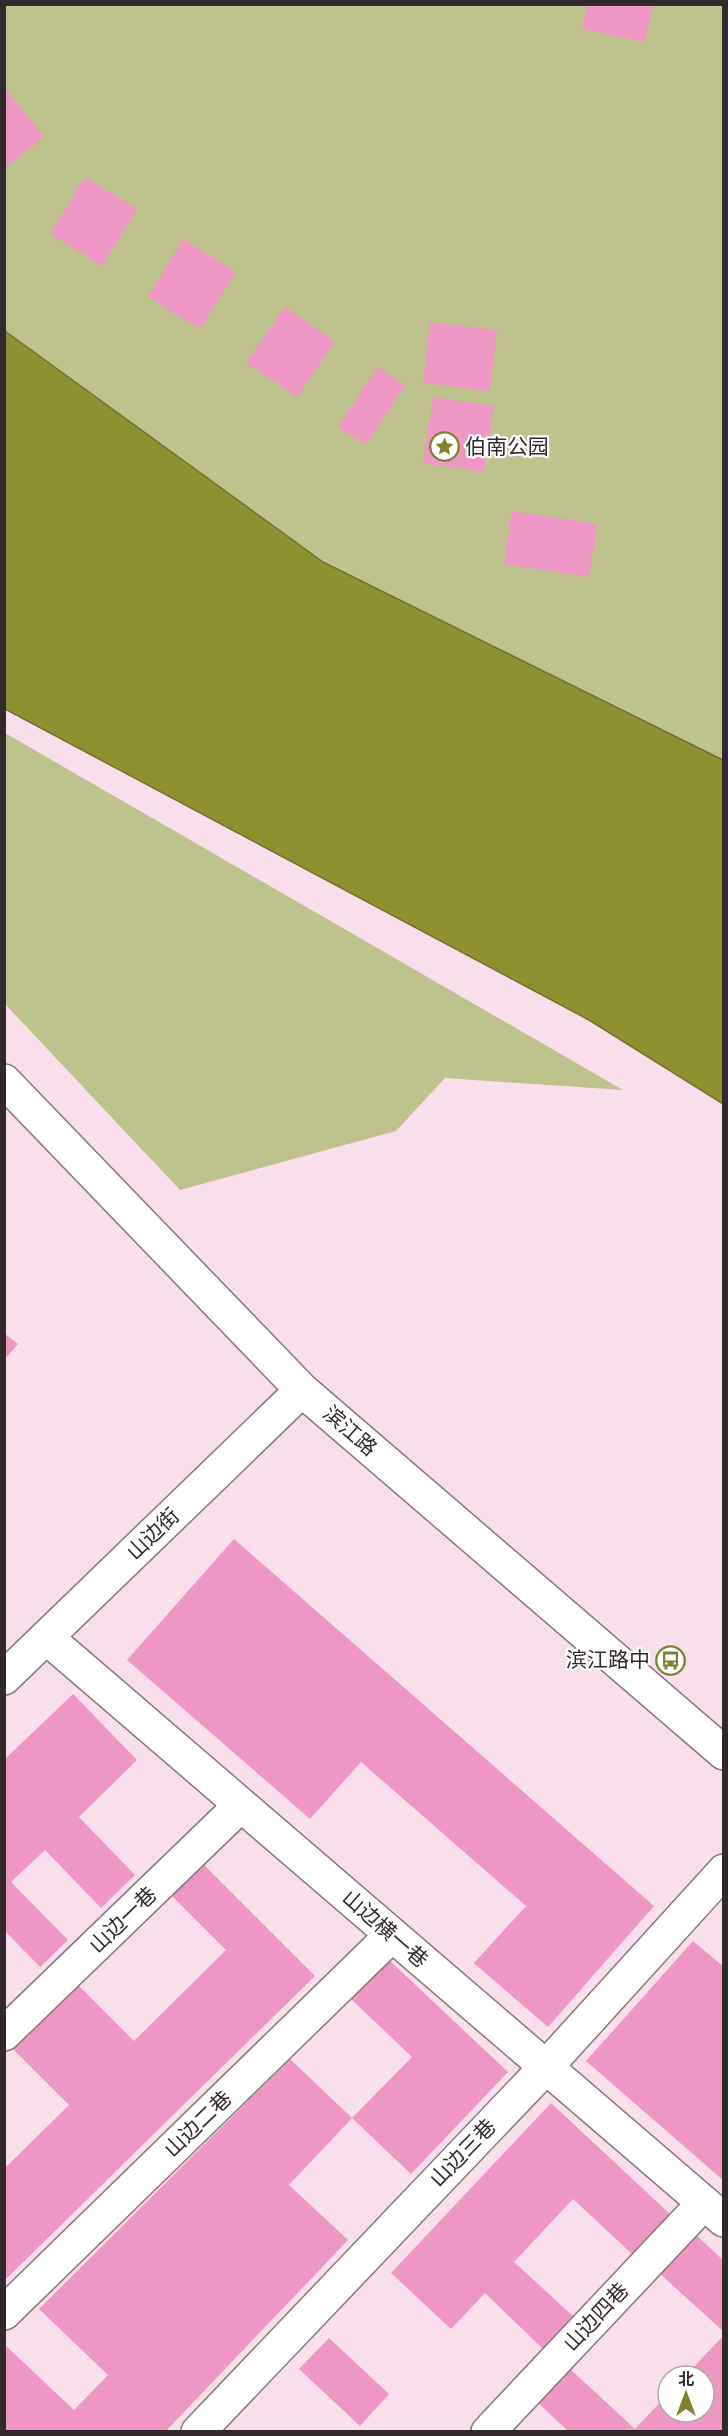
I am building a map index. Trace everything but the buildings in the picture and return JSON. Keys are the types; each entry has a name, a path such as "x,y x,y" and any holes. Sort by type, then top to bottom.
{"street":[{"name":"滨江路","path":"4,1081 302,1390 723,1753"},
{"name":"山边街","path":"4,1678 302,1390"},
{"name":"山边横一巷","path":"46,1638 714,2212"},
{"name":"山边一巷","path":"4,2034 241,1805"},
{"name":"山边三巷","path":"198,2432 546,2067 723,1870"},
{"name":"山边二巷","path":"4,2313 392,1935"},
{"name":"山边四巷","path":"488,2432 714,2212"}],"green space":[{"name":"伯南公园","path":"5,5 723,5 723,760 323,562 5,331"},
{"path":"5,733 623,1090 445,1078 396,1131 180,1190 5,1004"}],"shaded area":[{"path":"5,331 323,562 723,760 723,1104 589,1020 5,709"}],"place":[{"name":"伯南公园","path":"444,447"},
{"name":"滨江路中","path":"671,1660"}]}
